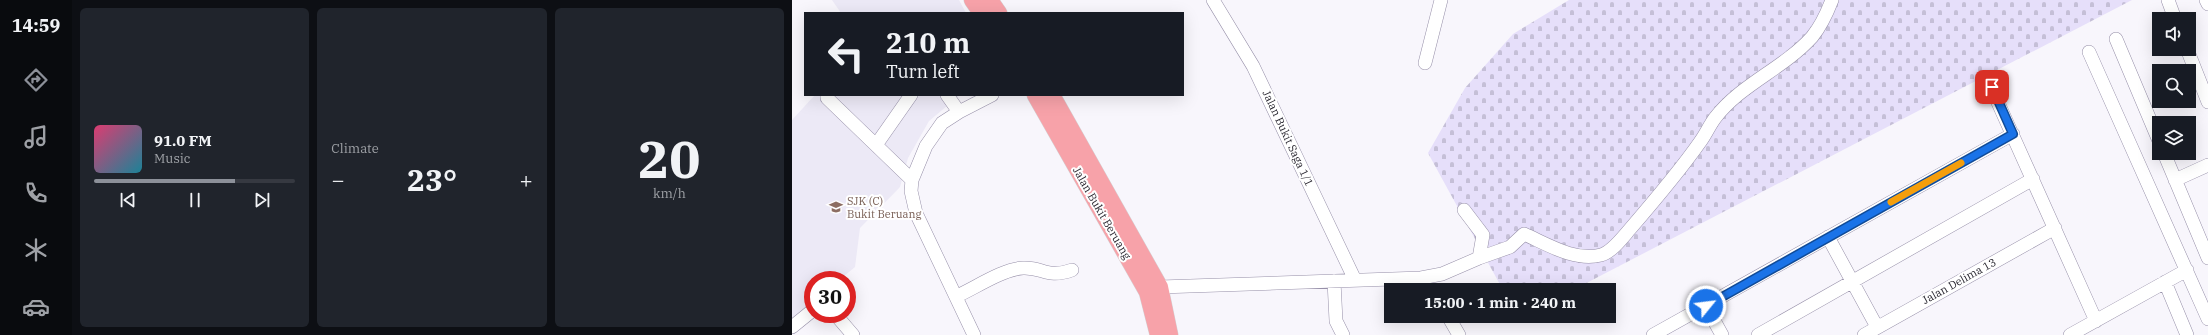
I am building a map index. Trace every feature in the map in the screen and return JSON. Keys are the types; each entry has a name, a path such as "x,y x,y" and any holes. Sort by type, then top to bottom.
{"main road":[{"path":"972,0 980,12"},
{"path":"990,0 998,12"},
{"name":"Jalan Bukit Beruang","path":"1036,96 1147,292 1158,335"},
{"name":"Jalan Bukit Beruang","path":"1053,96 1160,287 1170,335"}],"street":[{"name":"Jalan Bukit Saga 1/1","path":"1213,0 1253,66 1355,280"},
{"path":"1425,63 1441,0"},
{"path":"1160,287 1420,278 1442,274 1479,258 1510,247 1524,234 1562,251 1583,256 1602,255 1618,242 1656,200 1701,141 1714,119 1732,99 1789,57 1812,37 1826,16 1832,0"},
{"path":"2168,0 2172,12"},
{"path":"2206,0 2208,4"},
{"path":"2116,39 2152,124"},
{"path":"2089,52 2208,319"},
{"path":"2190,56 2208,102"},
{"path":"1992,87 2096,321"},
{"path":"876,145 910,96"},
{"path":"948,96 959,112"},
{"path":"974,335 957,296 916,213 912,191 912,180 932,134 942,124 959,112 990,96"},
{"path":"828,98 912,180"},
{"path":"1653,335 2013,134"},
{"path":"2167,160 2208,258"},
{"path":"2175,180 2208,165"},
{"path":"1758,335 2033,179"},
{"path":"1464,210 1483,235 1479,258"},
{"name":"Jalan Delima 13","path":"1864,335 2055,228"},
{"path":"1828,237 1877,327"},
{"path":"957,296 1009,271 1022,268 1031,268 1049,274 1060,274 1072,270"},
{"path":"2070,335 2187,270"},
{"path":"1334,281 1336,321 1342,335"},
{"path":"2165,282 2183,334"},
{"path":"1706,306 1722,335"},
{"path":"797,335 792,328 804,318"},
{"path":"843,323 853,335"},
{"path":"1452,323 1459,335"}],"shaded area":[{"path":"832,0 959,0 965,12 840,12"},
{"name":"SJK (C) Bukit Beruang","path":"814,96 959,96 929,121 908,158 900,187 860,228 855,267 850,271 804,271 804,309 792,319 792,120"}],"green space":[{"path":"1569,0 2132,0 1586,283 1499,283 1428,153 1465,88 1513,34"}],"slow traffic":[{"path":"1891,202 1961,163"}],"place":[{"name":"SJK (C) Bukit Beruang","path":"836,207"}],"route":[{"path":"1706,306 2013,134 1992,87"}]}
